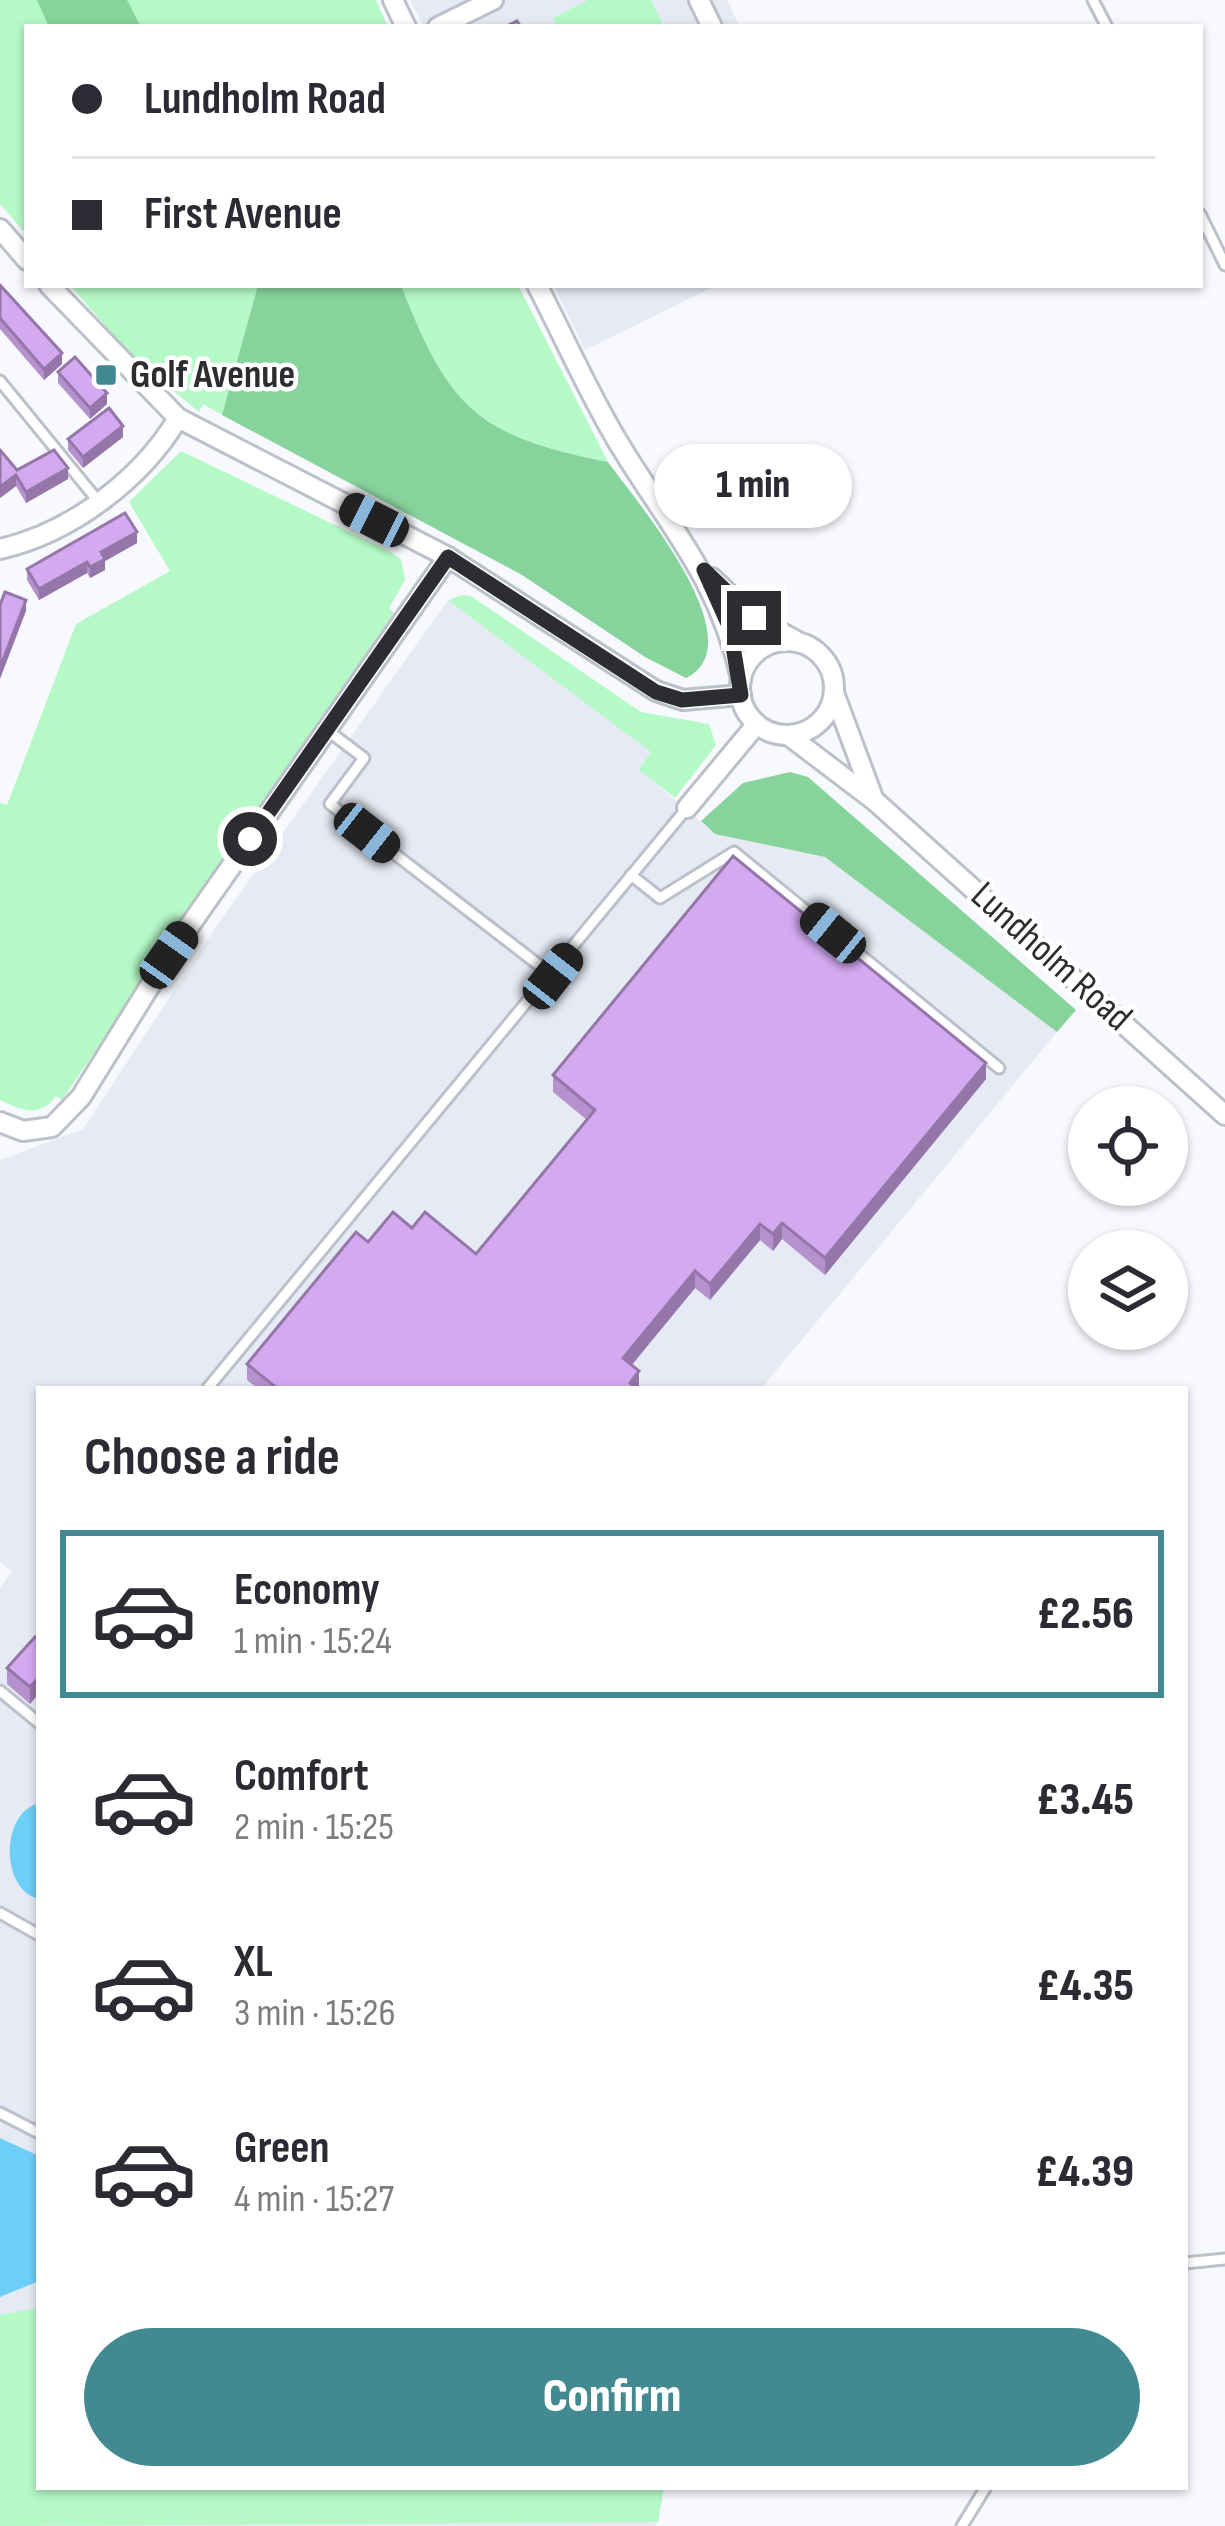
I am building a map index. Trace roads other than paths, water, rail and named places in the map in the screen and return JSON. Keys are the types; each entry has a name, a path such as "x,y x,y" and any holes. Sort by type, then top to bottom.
{"street":[{"path":"444,24 494,0"},
{"path":"0,229 24,257"},
{"path":"52,288 178,418 448,557 656,692 682,700 741,687"},
{"path":"539,288 615,438 704,570 730,628 741,687 756,725 687,808"},
{"path":"0,549 98,501 148,464 178,418"},
{"path":"0,1122 23,1131 62,1121 169,955 448,557"},
{"path":"704,570 754,618 798,642"},
{"path":"741,687 758,649 773,642 798,642"},
{"name":"Lundholm Road","path":"798,642 825,660 875,801"},
{"path":"788,735 817,725 834,693"},
{"name":"Lundholm Road","path":"756,725 788,735 875,801 1225,1115"}],"lane":[{"path":"1203,220 1225,265"},
{"path":"0,381 98,501"},
{"path":"327,730 364,758 330,804 553,976"},
{"path":"210,1386 553,976 687,808"},
{"path":"631,875 661,898 734,852 999,1068"},
{"path":"0,1691 36,1721"},
{"path":"0,1913 36,1933"},
{"path":"0,2113 36,2131"},
{"path":"1188,2263 1225,2259"},
{"path":"962,2526 984,2490"}],"water":[{"path":"36,1805 36,1898 17,1882 10,1851 17,1821"},
{"path":"0,2138 36,2155 36,2282 0,2297"}],"place":[{"name":"Golf Avenue","path":"106,375"}]}
